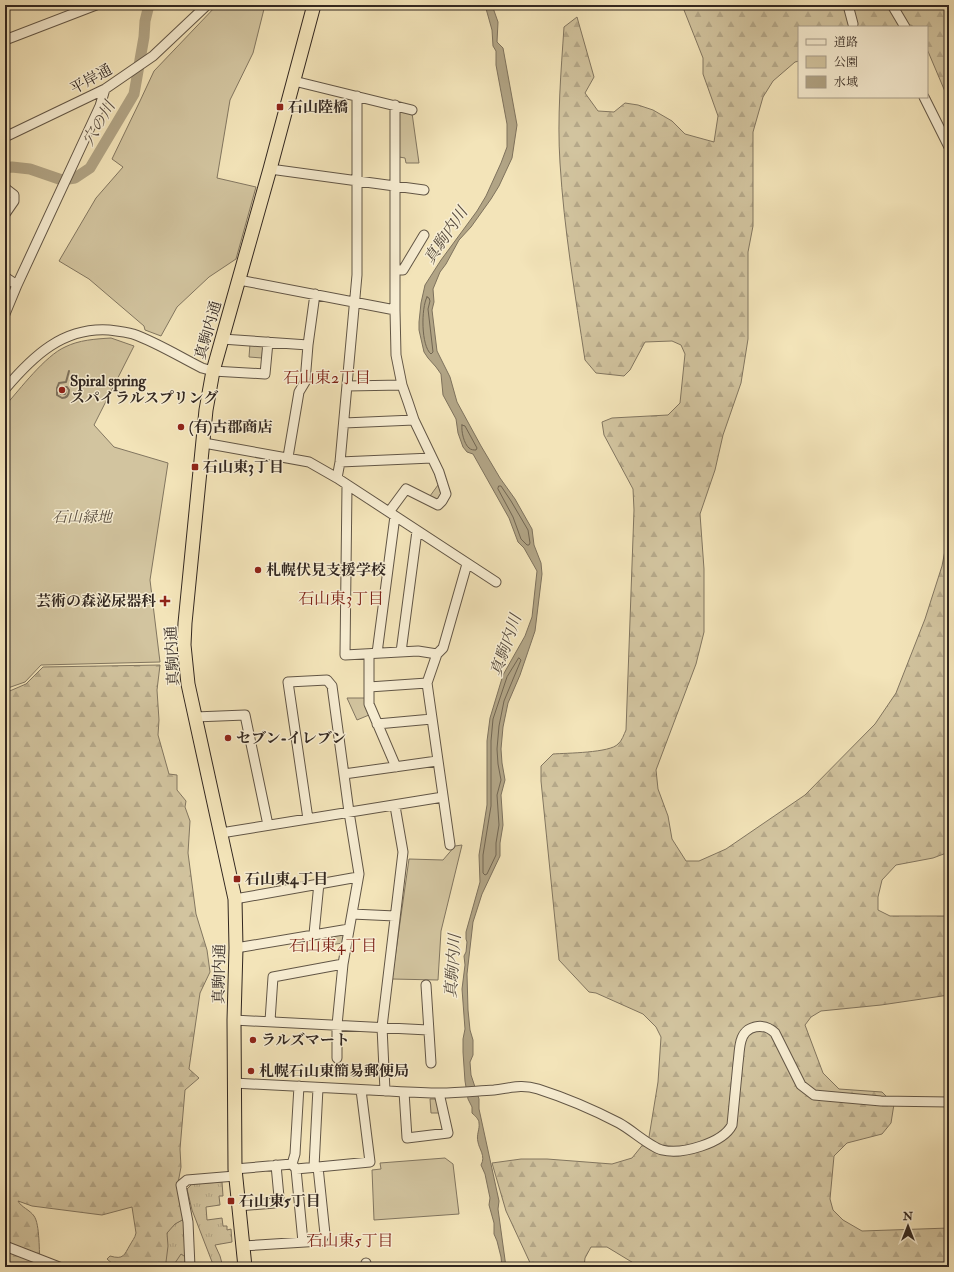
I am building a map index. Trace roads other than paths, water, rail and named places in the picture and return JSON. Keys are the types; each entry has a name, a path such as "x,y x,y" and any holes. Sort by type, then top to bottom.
{"highway":[{"path":"298,64 298,41 307,5"},
{"name":"真駒内通","path":"245,1267 235,1172 235,898 222,833 188,684 185,667 185,631 206,410 213,371 270,169 314,5"},
{"path":"298,64 310,45 322,5"}],"street":[{"path":"5,40 96,5"},
{"name":"平岸通","path":"181,31 200,5"},
{"name":"平岸通","path":"5,137 105,89 153,56 207,5"},
{"path":"848,5 853,24"},
{"path":"892,5 905,26"},
{"path":"294,81 412,110"},
{"path":"5,314 100,106 105,89"},
{"path":"336,478 340,462 357,275 357,96"},
{"path":"924,98 949,147"},
{"path":"395,105 396,355 402,384 414,420 432,458 446,494 442,502 438,505 406,489 392,514 369,687 369,704 396,767"},
{"path":"270,169 424,190"},
{"path":"5,188 14,195 14,201 5,214"},
{"path":"395,270 403,270 424,235"},
{"path":"5,277 17,286"},
{"path":"239,280 395,310"},
{"path":"288,457 299,392 305,382 315,294"},
{"path":"5,389 13,379 46,348 64,338 82,332 97,330 133,334 202,368 213,371 265,374 268,342"},
{"path":"222,339 308,345"},
{"path":"347,386 402,384"},
{"path":"344,423 414,420"},
{"path":"204,443 309,462 496,582"},
{"path":"340,462 432,458"},
{"path":"347,486 345,655 418,651 437,654"},
{"path":"400,652 417,531"},
{"path":"450,845 427,683 437,654 443,648 467,564"},
{"path":"308,818 288,682 328,680 332,686 359,874 343,964 337,1025 337,1058"},
{"path":"369,687 427,683"},
{"path":"195,717 245,715 268,825"},
{"path":"377,724 432,719"},
{"path":"344,774 437,761"},
{"path":"222,833 308,818 395,806 442,797"},
{"path":"385,1091 382,1027 403,852 395,806"},
{"path":"235,898 358,877"},
{"path":"314,934 319,883"},
{"path":"352,914 395,916"},
{"path":"236,948 349,929"},
{"path":"270,1021 273,977 343,964"},
{"path":"426,985 430,1063"},
{"path":"234,1020 428,1030"},
{"path":"234,1083 442,1093 493,1090 525,1086 539,1089 619,1122 654,1147 671,1152 692,1149 710,1144 729,1132 732,1125 741,1040 753,1027 758,1026 768,1028 775,1034 801,1085 814,1095 881,1101 949,1102"},
{"path":"299,1086 294,1166 303,1242"},
{"path":"243,1246 322,1241 325,1234 316,1167 318,1088"},
{"path":"190,1267 188,1222 182,1185 187,1180 276,1165 316,1167 370,1162 361,1090"},
{"path":"404,1092 407,1138 448,1133 442,1093"},
{"path":"238,1206 275,1203 280,1197 276,1165"},
{"path":"5,1246 59,1267"}],"water":[{"path":"485,5 492,5 498,22 497,42 503,48 517,125 512,158 491,199 471,227 459,240 440,272 433,289 434,302 432,310 437,351 450,377 457,402 481,446 500,478 515,499 532,529 534,545 541,563 542,574 535,631 520,675 508,703 503,727 501,749 505,780 501,795 503,825 500,843 500,856 482,894 473,922 467,974 468,1010 470,1030 473,1040 473,1055 470,1062 471,1075 479,1099 479,1109 499,1201 498,1209 506,1267 502,1267 501,1257 494,1234 494,1223 489,1205 490,1198 485,1174 481,1165 483,1156 478,1139 479,1122 472,1113 472,1107 468,1099 465,1081 463,1039 465,1029 462,989 465,965 464,956 467,942 466,932 480,882 479,855 487,805 487,741 490,718 503,675 525,636 532,617 537,571 524,548 518,542 509,518 473,454 467,452 463,447 458,433 456,419 443,395 441,374 424,352 419,330 421,303 425,285 486,196 507,147 507,124 496,65 496,51 493,46 492,30"}],"waterway":[{"name":"穴の川","path":"5,168 12,167 30,169 62,180 75,178 90,168 134,94 144,37 145,21 149,5"},
{"path":"63,391 66,390 65,394 61,394 60,389 62,387 67,387 69,390 66,397 62,398 57,395 59,383 66,382 69,371"}],"place":[{"name":"石山陸橋","path":"280,107"},
{"name":"Spiral spring スパイラルスプリング","path":"62,390"},
{"name":"(有)古郡商店","path":"181,427"},
{"name":"石山東3丁目","path":"195,467"},
{"name":"札幌伏見支援学校","path":"258,570"},
{"name":"芸術の森泌尿器科","path":"165,601"},
{"name":"セブン-イレブン","path":"228,738"},
{"name":"石山東4丁目","path":"237,879"},
{"name":"ラルズマート","path":"253,1040"},
{"name":"札幌石山東簡易郵便局","path":"251,1071"},
{"name":"石山東5丁目","path":"231,1201"}],"district":[{"name":"石山東2丁目","path":"327,377"},
{"name":"石山東3丁目","path":"341,598"},
{"name":"石山東4丁目","path":"333,945"},
{"name":"石山東5丁目","path":"350,1240"}],"water label":[{"name":"真駒内川","path":"445,235"},
{"name":"真駒内川","path":"505,645"},
{"name":"真駒内川","path":"452,966"}],"park label":[{"name":"石山緑地","path":"82,517"}]}
